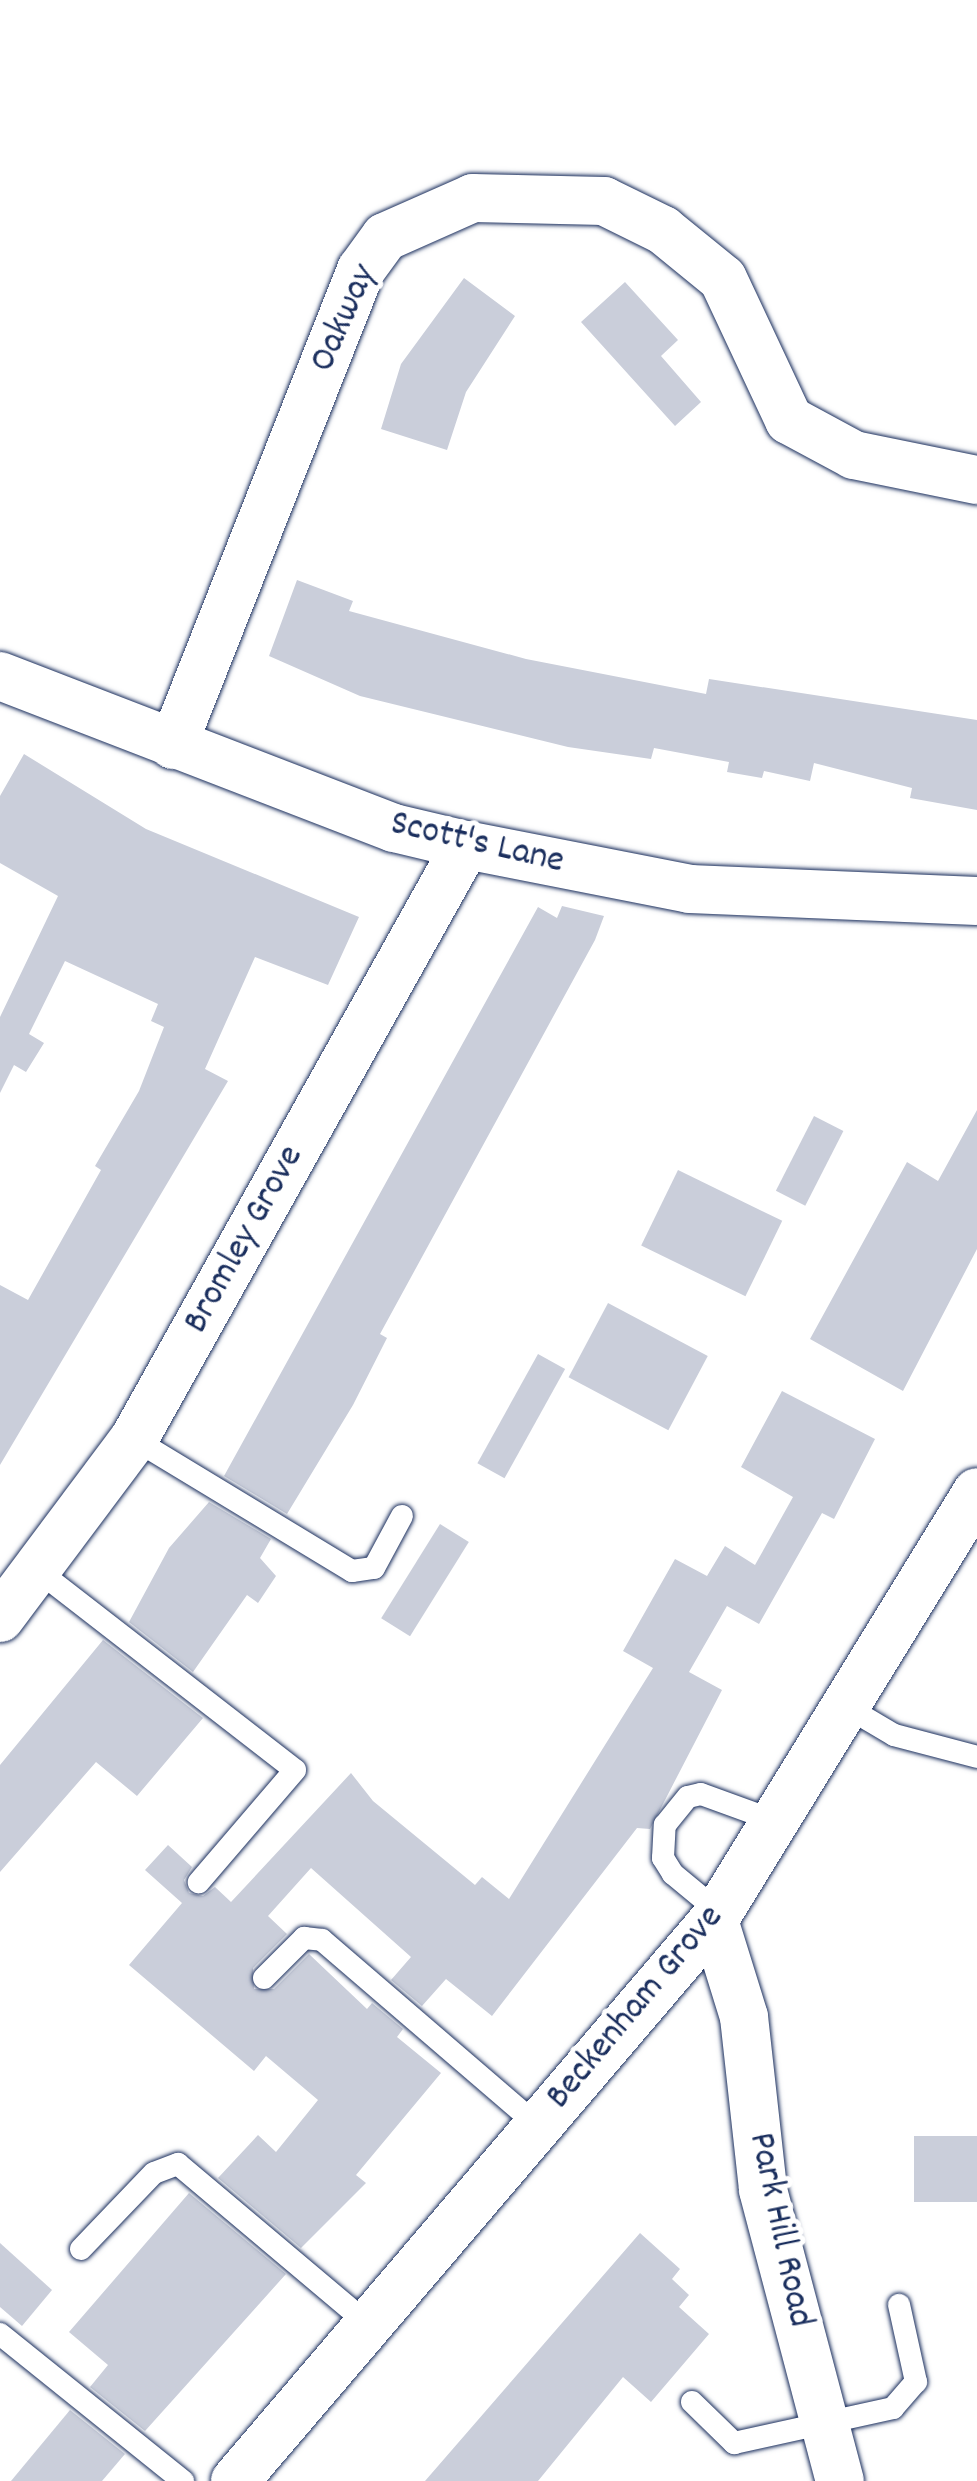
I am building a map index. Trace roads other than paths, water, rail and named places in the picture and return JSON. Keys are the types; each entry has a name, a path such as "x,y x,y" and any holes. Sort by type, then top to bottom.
{"street":[{"name":"Oakway","path":"173,745 361,270 386,237 473,198 604,201 663,230 723,279 789,420 854,455 977,480"},
{"name":"Scott's Lane","path":"0,676 394,828 466,845 690,889 977,901"},
{"name":"Bromley Grove","path":"0,1618 41,1574 134,1439 466,845"},
{"name":"Beckenham Grove","path":"235,2481 716,1916 977,1494"},
{"name":"Park Hill Road","path":"716,1916 744,2016 762,2190 840,2481"}],"lane":[{"path":"134,1439 352,1571 374,1568 402,1516"},
{"path":"41,1574 295,1770 199,1882"},
{"path":"845,1706 894,1735 977,1757"},
{"path":"716,1916 673,1874 664,1858 665,1826 688,1797 701,1794 775,1821"},
{"path":"264,1978 304,1938 322,1940 538,2126"},
{"path":"80,2249 154,2173 178,2164 368,2324"},
{"path":"692,2402 734,2443 893,2408 911,2395 916,2368 899,2305"},
{"path":"0,2334 183,2481"}]}
